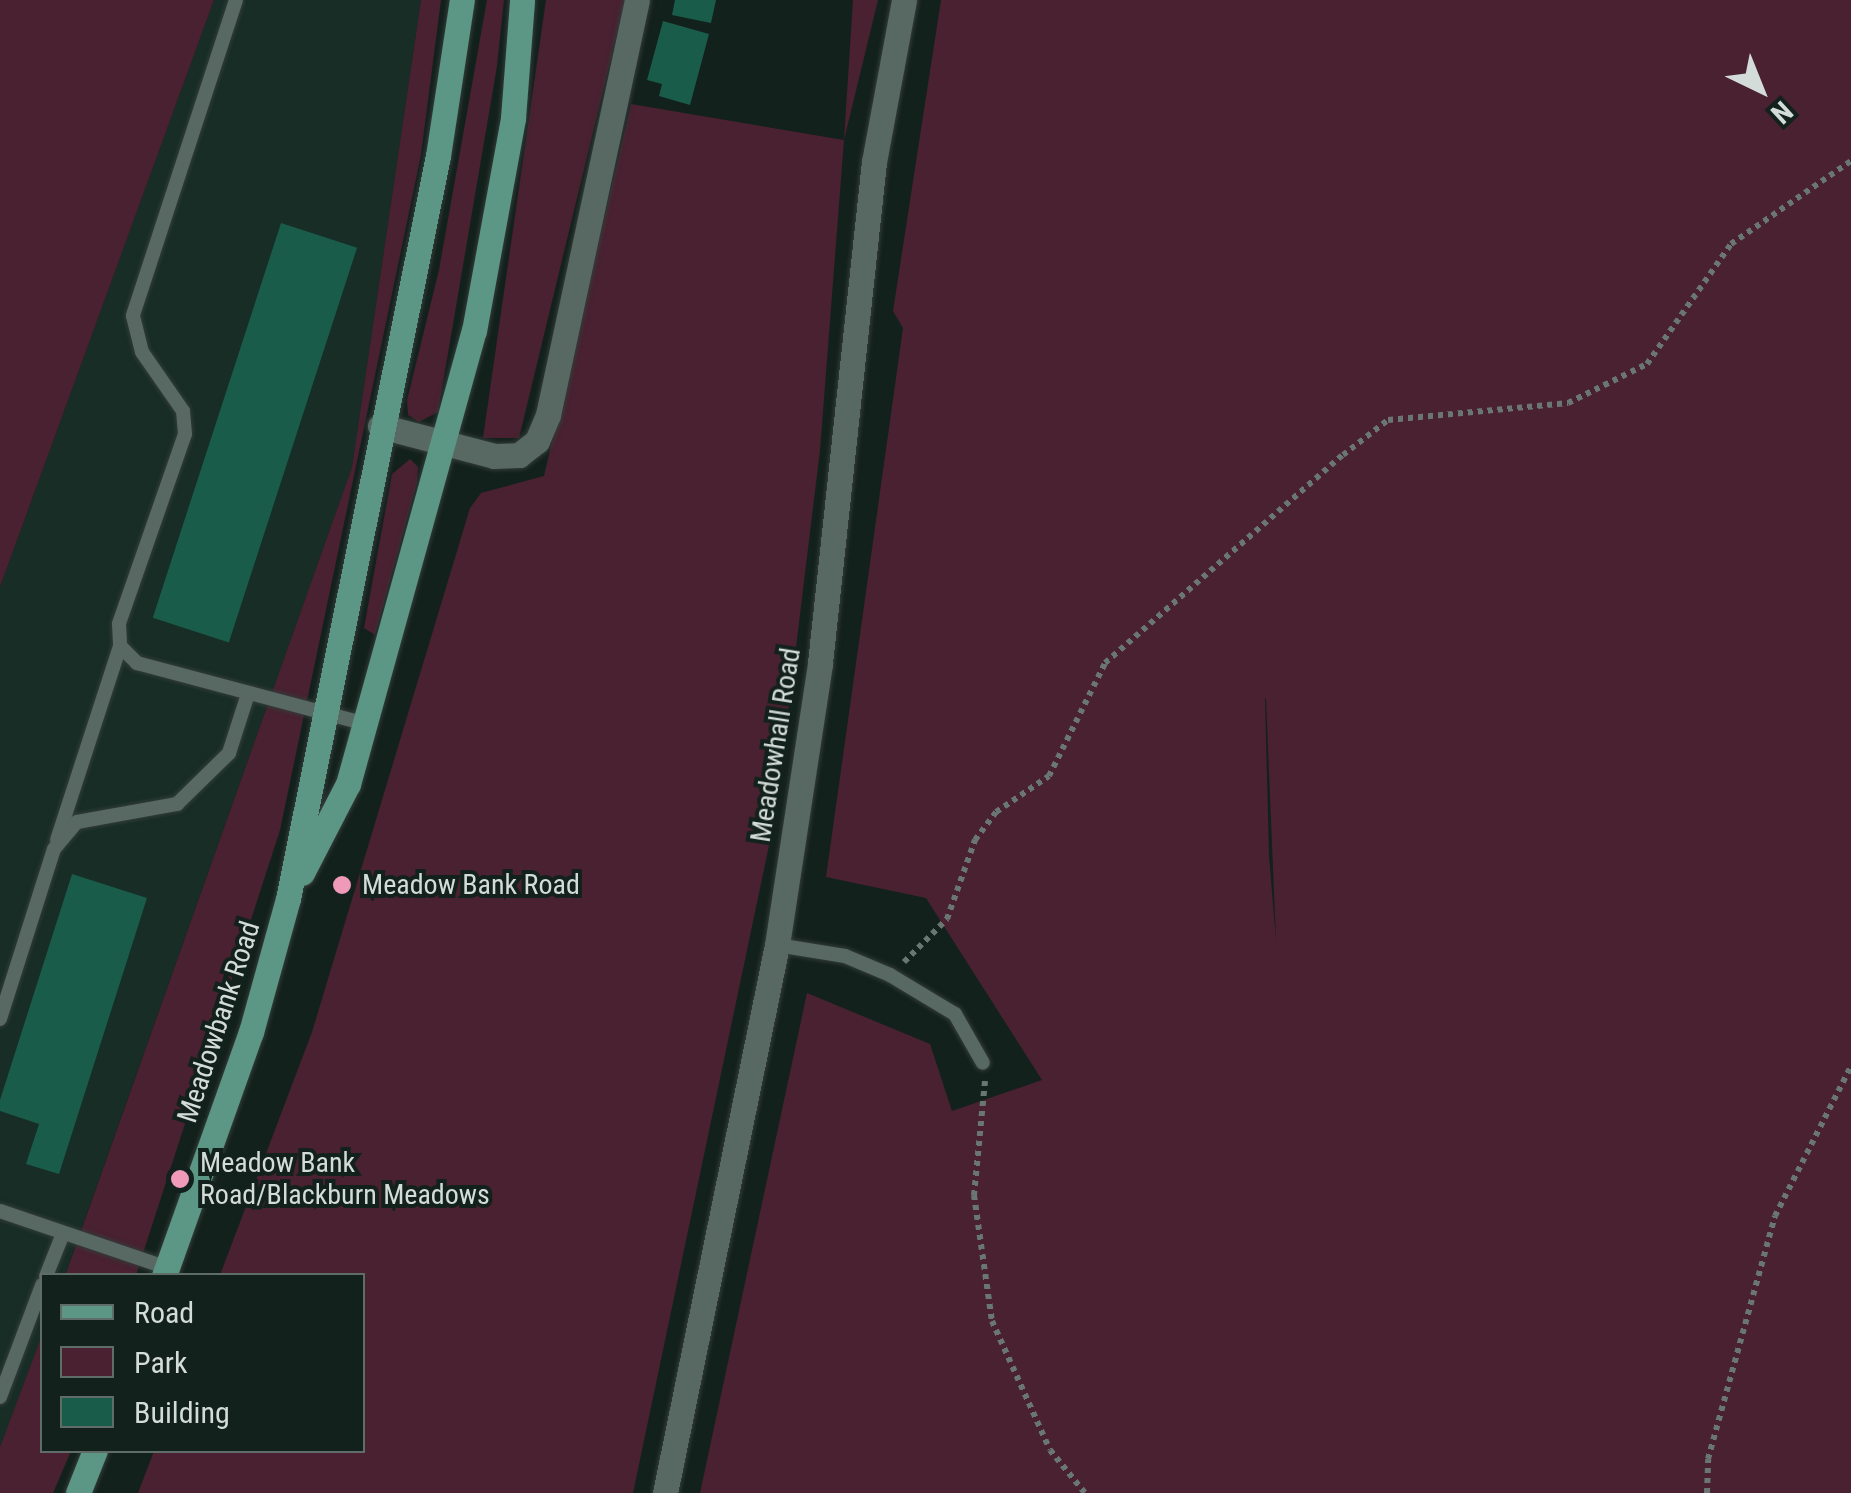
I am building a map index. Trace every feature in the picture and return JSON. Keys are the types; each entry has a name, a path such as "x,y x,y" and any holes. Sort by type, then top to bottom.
{"main road":[{"path":"288,899 328,713 380,426 438,156 462,0"},
{"path":"288,899 348,784 446,444 474,331 510,138 522,0"},
{"name":"Meadowbank Road","path":"166,1272 251,1032 288,899"},
{"path":"78,1493 94,1453"}],"street":[{"path":"380,426 494,456 519,455 536,440 548,416 637,0"},
{"name":"Meadowhall Road","path":"665,1493 777,945 825,624 874,162 904,0"}],"lane":[{"path":"0,1019 120,646 119,624 185,434 183,411 142,352 133,316 236,0"},
{"path":"120,646 137,663 247,697 366,724"},
{"path":"54,849 77,822 176,804 229,753 247,697"},
{"path":"777,945 844,956 890,975 955,1014 982,1063"},
{"path":"0,1211 166,1272"},
{"path":"47,1273 62,1236"},
{"path":"0,1397 40,1290"}],"path":[{"path":"890,975 947,919 975,840 996,812 1048,776 1105,663 1388,420 1568,403 1647,364 1731,244 1851,161"},
{"path":"982,1063 988,1101 974,1196 992,1321 1050,1450 1084,1493"},
{"path":"1707,1493 1708,1460 1775,1216 1851,1066"}],"shaded area":[{"path":"214,0 421,0 352,467 66,1273 40,1273 40,1340 0,1447 0,587"}],"green space":[{"path":"0,0 214,0 0,587"},
{"path":"421,0 441,0 421,155 280,830 137,1273 66,1273 352,467"},
{"path":"487,0 504,0 497,66 438,412 419,422 408,415 407,400 439,270"},
{"path":"546,0 625,0 519,438 483,438"},
{"path":"853,0 878,0 844,140"},
{"path":"941,0 1851,0 1851,1493 700,1493 807,993 930,1044 952,1111 1042,1080 926,898 826,877 903,328 893,311","holes":["1266,699 1276,941 1269,855"]},
{"path":"631,104 844,140 820,450 776,812 633,1493 138,1493 153,1453 365,1453 365,1273 221,1273 312,1032 470,508 481,493 544,476"},
{"path":"410,459 418,467 417,483 375,635 364,628 392,474"},
{"path":"40,1340 40,1453 70,1453 53,1493 0,1493 0,1447"}],"building":[{"path":"675,0 716,0 711,23 672,15"},
{"path":"663,21 709,34 690,105 659,96 662,84 647,80"},
{"path":"281,223 357,248 229,642 153,618"},
{"path":"72,874 147,898 59,1174 26,1164 39,1124 0,1111 0,1100"}],"place":[{"name":"Meadow Bank Road","path":"342,885"},
{"name":"Meadow Bank Road/Blackburn Meadows","path":"180,1179"}]}
